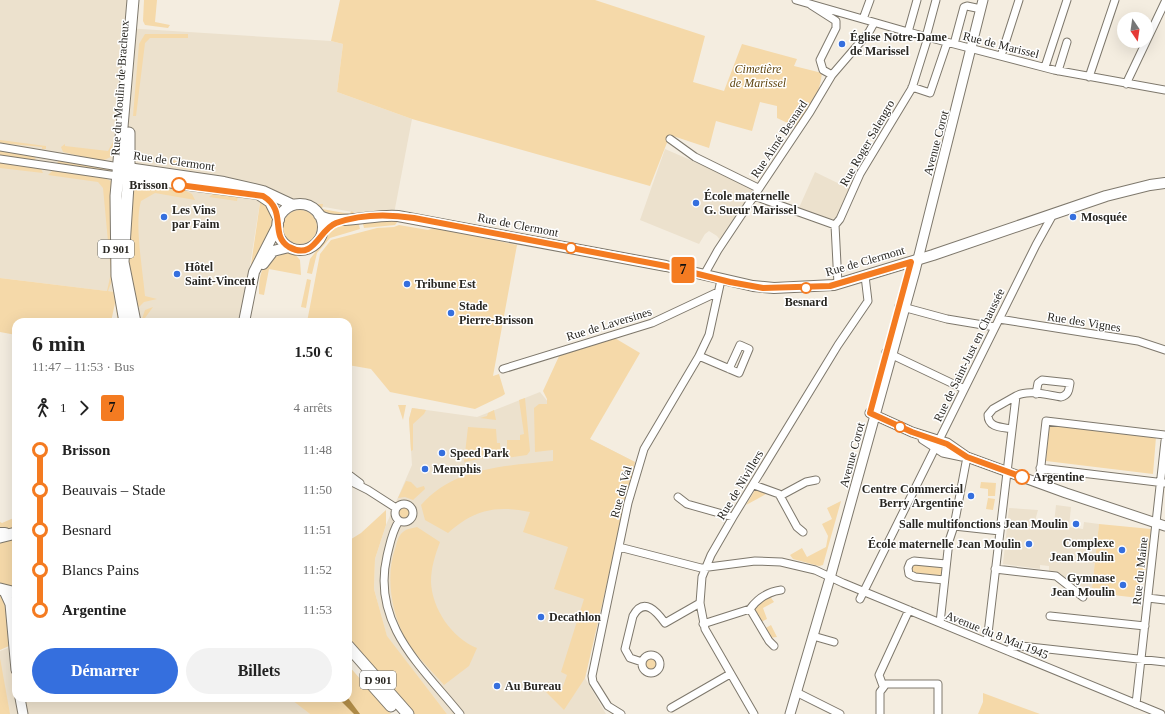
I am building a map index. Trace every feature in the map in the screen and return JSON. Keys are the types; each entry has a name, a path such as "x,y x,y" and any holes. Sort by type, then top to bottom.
{"main road":[{"name":"Rue du Moulin de Bracheux","path":"123,172 122,141 133,0"},
{"name":"Rue du Moulin de Bracheux","path":"123,172 139,0"},
{"name":"Rue de Clermont","path":"123,172 149,180 258,194 265,197 272,204 278,223"},
{"name":"Rue de Clermont","path":"123,172 224,182 266,192 293,206"},
{"name":"D 901","path":"123,172 126,202 123,262 126,318"},
{"name":"D 901","path":"123,172 116,254 118,285 125,318"},
{"path":"126,202 134,186 149,180"},
{"name":"Rue de Clermont","path":"320,214 333,221 382,215 404,216 767,288 824,287 915,261 1110,195 1150,185 1165,183"},
{"path":"245,318 254,272 278,223 285,210 293,206 308,206 320,214 323,223 322,234 316,243 308,248 298,249 289,246 280,237 278,223"},
{"name":"Rue de Clermont","path":"322,234 331,225 352,219"},
{"path":"249,318 255,284 263,263 273,251 289,246"},
{"path":"123,262 134,318"},
{"path":"2,590 12,592"},
{"name":"D 901","path":"352,651 408,714"},
{"name":"D 901","path":"352,662 398,714"}],"street":[{"name":"Rue de Marissel","path":"796,0 874,23 1058,71 1165,90"},
{"path":"863,19 870,0"},
{"path":"908,32 917,0"},
{"name":"Rue Roger Salengro","path":"835,225 840,219 860,174 912,87 936,0"},
{"path":"1001,56 1019,0"},
{"path":"1045,67 1067,0"},
{"path":"1089,76 1115,0"},
{"path":"1126,84 1165,2"},
{"name":"Rue de Marissel","path":"810,4 816,10 834,18 837,25 820,60 822,68 828,73"},
{"path":"912,87 930,93 951,43 963,8 980,4"},
{"name":"Avenue Corot","path":"790,714 813,636 872,414 915,261 980,4"},
{"name":"Rue Aimé Besnard","path":"704,275 758,188 810,112 828,73 869,32 874,23"},
{"path":"1058,71 1067,42"},
{"path":"670,139 695,157 758,188"},
{"path":"96,163 106,162 114,158 122,141"},
{"name":"Rue de Clermont","path":"0,147 96,163 123,172"},
{"path":"46,165 50,155"},
{"name":"Rue de Clermont","path":"0,159 123,172"},
{"path":"754,196 835,225 838,284"},
{"name":"Rue de Saint-Just en Chaussée","path":"860,600 999,319 1051,218 1051,215"},
{"name":"Rue de Nivillers","path":"754,714 710,641 704,624 700,603 701,583 705,568 733,517 868,301 865,276"},
{"name":"Rue du Val","path":"620,714 608,706 593,682 592,676 629,498 646,446 699,356 711,331 721,280"},
{"name":"Rue de Laversines","path":"503,369 595,339 652,323 718,292"},
{"path":"902,307 947,319 995,327"},
{"name":"Rue des Vignes","path":"999,319 1134,341 1165,350"},
{"path":"889,354 964,389"},
{"path":"699,356 730,369"},
{"path":"1012,429 994,425 989,421 988,415 993,409 1023,392 1036,394 1064,396 1069,391 1070,383 1042,380 1038,383 1036,394"},
{"path":"987,642 1016,396"},
{"path":"872,414 937,444 947,444 967,457 1160,525"},
{"path":"1038,483 1046,421 1165,435"},
{"name":"Rue du Maine","path":"1136,704 1148,598 1160,525 1165,441"},
{"path":"940,623 949,541 954,526 967,457"},
{"path":"1040,468 1163,482"},
{"path":"352,477 368,490 396,508"},
{"path":"780,496 806,482 816,480"},
{"path":"352,482 368,490"},
{"path":"754,485 775,491 780,496 796,524 803,532"},
{"path":"678,497 687,504 733,517"},
{"path":"406,504 413,512 412,517 409,521 404,523 399,521 394,515 396,508 400,505 406,504"},
{"path":"399,521 390,546 384,571 385,590 389,614 406,650 460,714"},
{"path":"954,526 1000,531"},
{"name":"Avenue du 8 Mai 1945","path":"618,547 705,568 768,561 809,568 863,592 1161,714"},
{"path":"944,580 915,577 909,574 908,568 910,563 914,561 946,564"},
{"path":"995,569 1056,576 1083,597"},
{"name":"Avenue Corot","path":"797,687 802,662 828,577"},
{"path":"2,590 10,604 12,638"},
{"path":"704,624 750,609 759,599 769,593 781,590"},
{"path":"1148,598 1165,600"},
{"path":"642,662 630,658 625,649 633,616 636,611 643,607 652,608 657,611 665,623 700,603"},
{"path":"750,609 769,641 774,646"},
{"path":"883,686 879,675 909,610"},
{"path":"1050,616 1145,626"},
{"path":"813,636 834,642"},
{"path":"1008,651 1012,647 1021,646 1165,662"},
{"path":"671,708 730,674"},
{"path":"880,714 880,692 883,686 888,684 938,684 938,714"},
{"path":"797,687 840,714"},
{"path":"21,702 23,714"}],"shaded area":[{"path":"0,0 127,0 125,28 331,41 343,44 337,92 412,119 393,219 261,196 242,318 140,318 134,298 115,292 0,278"},
{"name":"École maternelle G. Sueur Marissel","path":"665,149 755,188 720,240 709,231 705,234 699,244 640,220"},
{"path":"815,172 850,189 837,217 830,220 798,210"},
{"path":"540,392 570,429 635,462 585,678 606,714 447,714 387,637 374,589 375,559 386,525 412,465 409,419 412,408 477,417"},
{"path":"1056,505 1071,507 1069,527 1083,529 1084,522 1099,524 1092,588 1078,586 1059,573 1049,572 1049,566 1040,565 1040,569 1003,564 1009,508 1038,510 1035,521 1054,523"},
{"path":"12,646 12,702 296,702 310,714 0,714 0,651"},
{"path":"342,702 351,702 360,714 354,714"}],"green space":[{"path":"144,0 157,0 155,22 170,25 168,28 145,25 143,21"},
{"name":"Cimetière de Marissel","path":"340,0 595,0 705,36 693,82 724,91 742,44 797,59 794,66 822,73 821,80 813,102 796,127 777,118 777,106 760,102 752,131 716,121 709,148 670,135 650,186 412,119 337,92 343,44 331,41"},
{"path":"145,34 188,34 188,38 150,38 145,43 136,116 133,116 139,44"},
{"path":"117,114 119,114 117,145 113,156 102,161 63,152 61,147 65,144 65,146 108,151 115,138"},
{"path":"0,140 46,146 46,149 42,149 42,147 0,143"},
{"path":"0,149 36,155 35,161 0,155"},
{"path":"59,160 110,168 110,171 58,164 57,163"},
{"path":"171,160 201,165 193,170 170,166"},
{"path":"0,162 40,167 43,173 0,168"},
{"path":"53,170 102,177 111,181 114,189 114,275 108,291 115,292 115,302 120,318 117,318 115,303 112,318 12,318 12,334 0,332 0,278 107,291 111,273 103,188 98,182 48,175"},
{"path":"145,185 186,191 192,194 195,200 155,193 141,201 138,222 145,296 157,299 144,302 136,310 127,261 129,214 134,190"},
{"path":"215,192 238,196 237,201 209,197"},
{"path":"261,196 273,214 272,227 250,272"},
{"path":"323,204 322,209 350,214 351,211 357,214 335,217 325,213 316,205"},
{"path":"297,210 303,210 307,211 314,217 317,227 316,234 310,241 303,244 297,244 293,243 286,237 283,230 283,224 284,220 290,213"},
{"path":"362,220 399,220 395,225 364,228"},
{"path":"358,221 360,229 330,238 317,253 312,274 307,273 310,259 324,241 328,231 335,227"},
{"path":"399,225 428,230 436,227 517,245 493,376 499,374 505,394 502,396 475,409 390,392 371,369 352,366 352,318 308,318 320,254 331,240 377,228 394,227"},
{"path":"289,252 293,252 300,260 301,275 269,269 264,295 259,294 260,277 265,266 274,258"},
{"path":"307,279 311,280 306,308 301,307"},
{"path":"153,307 145,318 142,318 145,310"},
{"path":"613,337 640,353 590,439 635,462 585,678 564,710 540,686 561,692 567,675 561,672 584,599 554,589 568,547 523,532 530,512 513,509 488,510 465,520 448,533 425,520 421,505 435,492 450,482 466,475 482,470 518,464 553,461 553,450 535,452 534,408 539,404 547,404 547,399 543,391 560,354"},
{"path":"525,398 530,451 527,455 507,458 507,440 520,440 520,435 524,434 519,400"},
{"path":"398,405 406,405 403,420"},
{"path":"412,408 426,410 424,414 413,424 413,450 411,451 409,419"},
{"path":"494,410 496,420 480,418 487,416 488,413"},
{"path":"1049,425 1156,437 1153,474 1046,461"},
{"path":"468,427 496,429 497,443 500,443 501,455 464,462"},
{"path":"406,481 411,482 417,488 424,486 425,489 413,500 405,497 398,498"},
{"path":"981,482 996,483 995,496 988,496 988,489 980,488"},
{"path":"755,490 768,493 746,505"},
{"path":"988,498 995,499 993,510 986,509"},
{"path":"841,501 823,565 819,566 793,559 790,555 802,548 807,557 826,547 828,536 822,524 832,519 827,508"},
{"path":"402,508 406,508 408,509 408,517 402,518 399,515 399,511"},
{"path":"386,510 386,525 375,559 374,589 387,636 447,714 412,714 352,644 352,539 361,533"},
{"path":"12,519 12,528 0,530 0,522 2,523"},
{"name":"Complexe Jean Moulin","path":"1099,524 1151,529 1145,573 1140,572 1139,598 1104,594 1104,590 1092,588"},
{"path":"417,527 440,542 436,552 431,582 432,592 439,612 459,637 477,648 469,666 444,685 418,656 405,638 393,605 390,581 393,557 398,538 404,531"},
{"path":"12,539 12,587 0,584 0,542"},
{"path":"914,563 943,566 942,577 914,574 911,572 911,565"},
{"path":"0,594 6,603 9,626 9,646 0,650"},
{"path":"769,595 774,602 763,608 767,619 761,622 761,619 757,613 754,613 754,609 759,602"},
{"path":"771,625 777,637 769,638 770,635 767,630 764,629"},
{"path":"0,658 10,714 0,714"},
{"path":"651,659 655,661 657,665 655,669 651,671 647,669 645,665 647,661"},
{"path":"352,670 391,714 310,714 295,702 352,702"},
{"path":"983,693 1040,714 978,714 983,702"}],"bus line":[{"name":"7","path":"179,185 258,194 263,196 272,204 277,214 279,220 279,235 289,246 298,249 305,249 312,246 318,241 328,226 343,221 376,215 386,215 414,218 506,235 666,266 730,282 763,288 806,288 830,286 911,262 870,413 912,432 947,444 967,457 1022,477"}],"place":[{"name":"Église Notre-Dame de Marissel","path":"842,44"},
{"name":"Brisson","path":"179,185"},
{"name":"École maternelle G. Sueur Marissel","path":"696,203"},
{"name":"Les Vins par Faim","path":"164,217"},
{"name":"Mosquée","path":"1073,217"},
{"name":"Hôtel Saint-Vincent","path":"177,274"},
{"name":"Tribune Est","path":"407,284"},
{"name":"Besnard","path":"806,288"},
{"name":"Stade Pierre-Brisson","path":"451,313"},
{"name":"Speed Park","path":"442,453"},
{"name":"Memphis","path":"425,469"},
{"name":"Argentine","path":"1022,477"},
{"name":"Centre Commercial Berry Argentine","path":"971,496"},
{"name":"Salle multifonctions Jean Moulin","path":"1076,524"},
{"name":"École maternelle Jean Moulin","path":"1029,544"},
{"name":"Complexe Jean Moulin","path":"1122,550"},
{"name":"Gymnase Jean Moulin","path":"1123,585"},
{"name":"Decathlon","path":"541,617"},
{"name":"Au Bureau","path":"497,686"}]}
